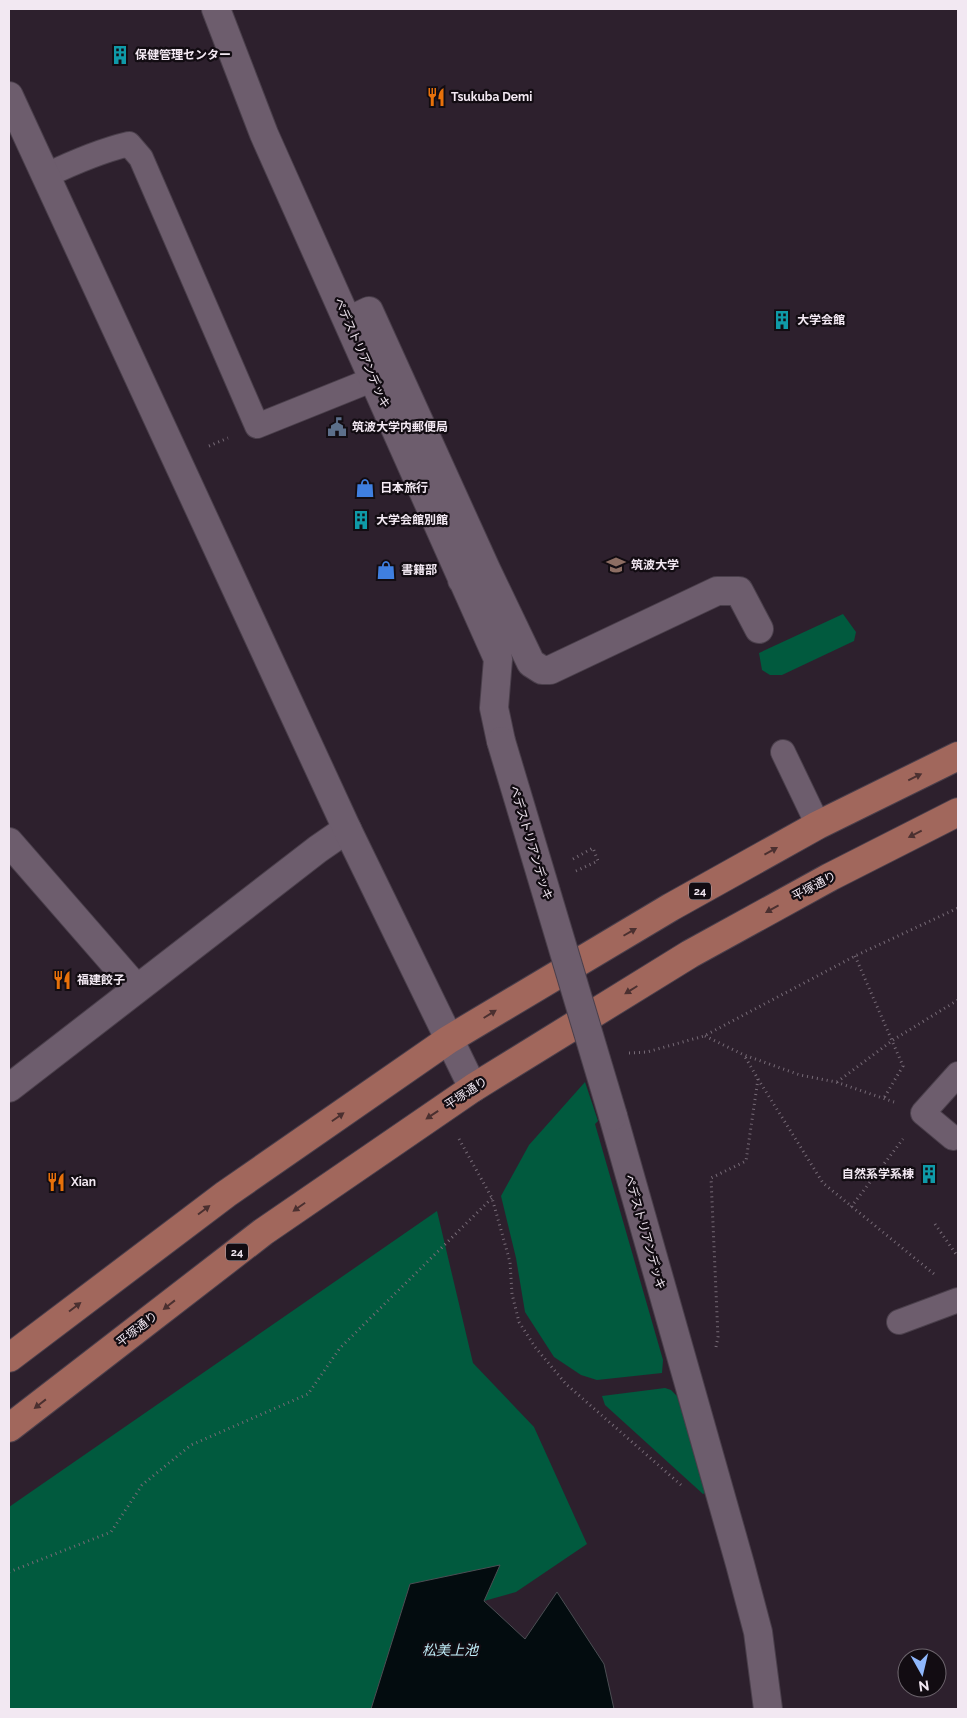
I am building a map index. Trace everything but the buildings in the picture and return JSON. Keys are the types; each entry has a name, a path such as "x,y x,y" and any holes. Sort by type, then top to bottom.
{"main road":[{"name":"24","path":"9,1358 226,1194 448,1040 628,932 818,825 958,756"},
{"name":"平塚通り","path":"9,1428 263,1232 473,1088 690,954 830,877 958,812"}],"street":[{"name":"ペデストリアンデッキ","path":"216,9 264,134 374,379 474,574 498,659 494,708 501,741 613,1116 691,1387 758,1632 768,1709"},
{"path":"9,96 347,829 473,1088"},
{"path":"348,321 368,312 474,574 531,663 542,670 550,670 717,591 739,591 760,628"},
{"path":"9,1088 318,849 347,829"},
{"path":"9,842 137,989"}],"lane":[{"path":"45,176 98,153 129,144 141,158 257,426 374,379"},
{"path":"783,752 818,825"},
{"path":"953,1138 923,1112 958,1074"},
{"path":"899,1322 958,1300"}],"path":[{"path":"569,860 593,848 598,861 571,873"},
{"path":"627,1054 646,1052 704,1036 855,956 958,908"},
{"path":"855,956 903,1066 884,1098"},
{"path":"836,1082 893,1040 958,1000"},
{"path":"704,1036 744,1055 800,1075 836,1082 923,1112 851,1207"},
{"path":"744,1055 823,1183 935,1275"},
{"path":"691,1387 706,1369 714,1354 718,1337 711,1178 746,1162 758,1079"},
{"path":"458,1136 492,1198 510,1262 512,1294 519,1322 535,1347 566,1384 701,1503 721,1496"},
{"path":"9,1572 111,1532 142,1485 191,1445 308,1394 340,1348 492,1198"},
{"path":"935,1224 958,1257"}],"green space":[{"path":"843,614 856,632 854,641 782,675 770,675 762,670 759,653"},
{"path":"585,1082 598,1121 595,1124 663,1360 662,1373 597,1380 581,1375 554,1357 525,1312 516,1258 501,1196 529,1145"},
{"path":"437,1211 473,1363 534,1427 587,1544 516,1592 484,1601 499,1566 410,1584 371,1709 9,1709 9,1507"},
{"path":"665,1388 671,1390 677,1396 707,1492 703,1494 605,1405 602,1396"}],"water":[{"name":"松美上池","path":"500,1565 484,1601 525,1639 557,1592 604,1664 614,1709 371,1709 410,1584"}],"place":[{"name":"保健管理センター","path":"120,55"},
{"name":"Tsukuba Demi","path":"436,97"},
{"name":"大学会館","path":"782,320"},
{"name":"筑波大学内郵便局","path":"337,427"},
{"name":"日本旅行","path":"365,488"},
{"name":"大学会館別館","path":"361,520"},
{"name":"筑波大学","path":"616,565"},
{"name":"書籍部","path":"386,570"},
{"name":"福建餃子","path":"62,980"},
{"name":"自然系学系棟","path":"929,1174"},
{"name":"Xian","path":"56,1182"}]}
